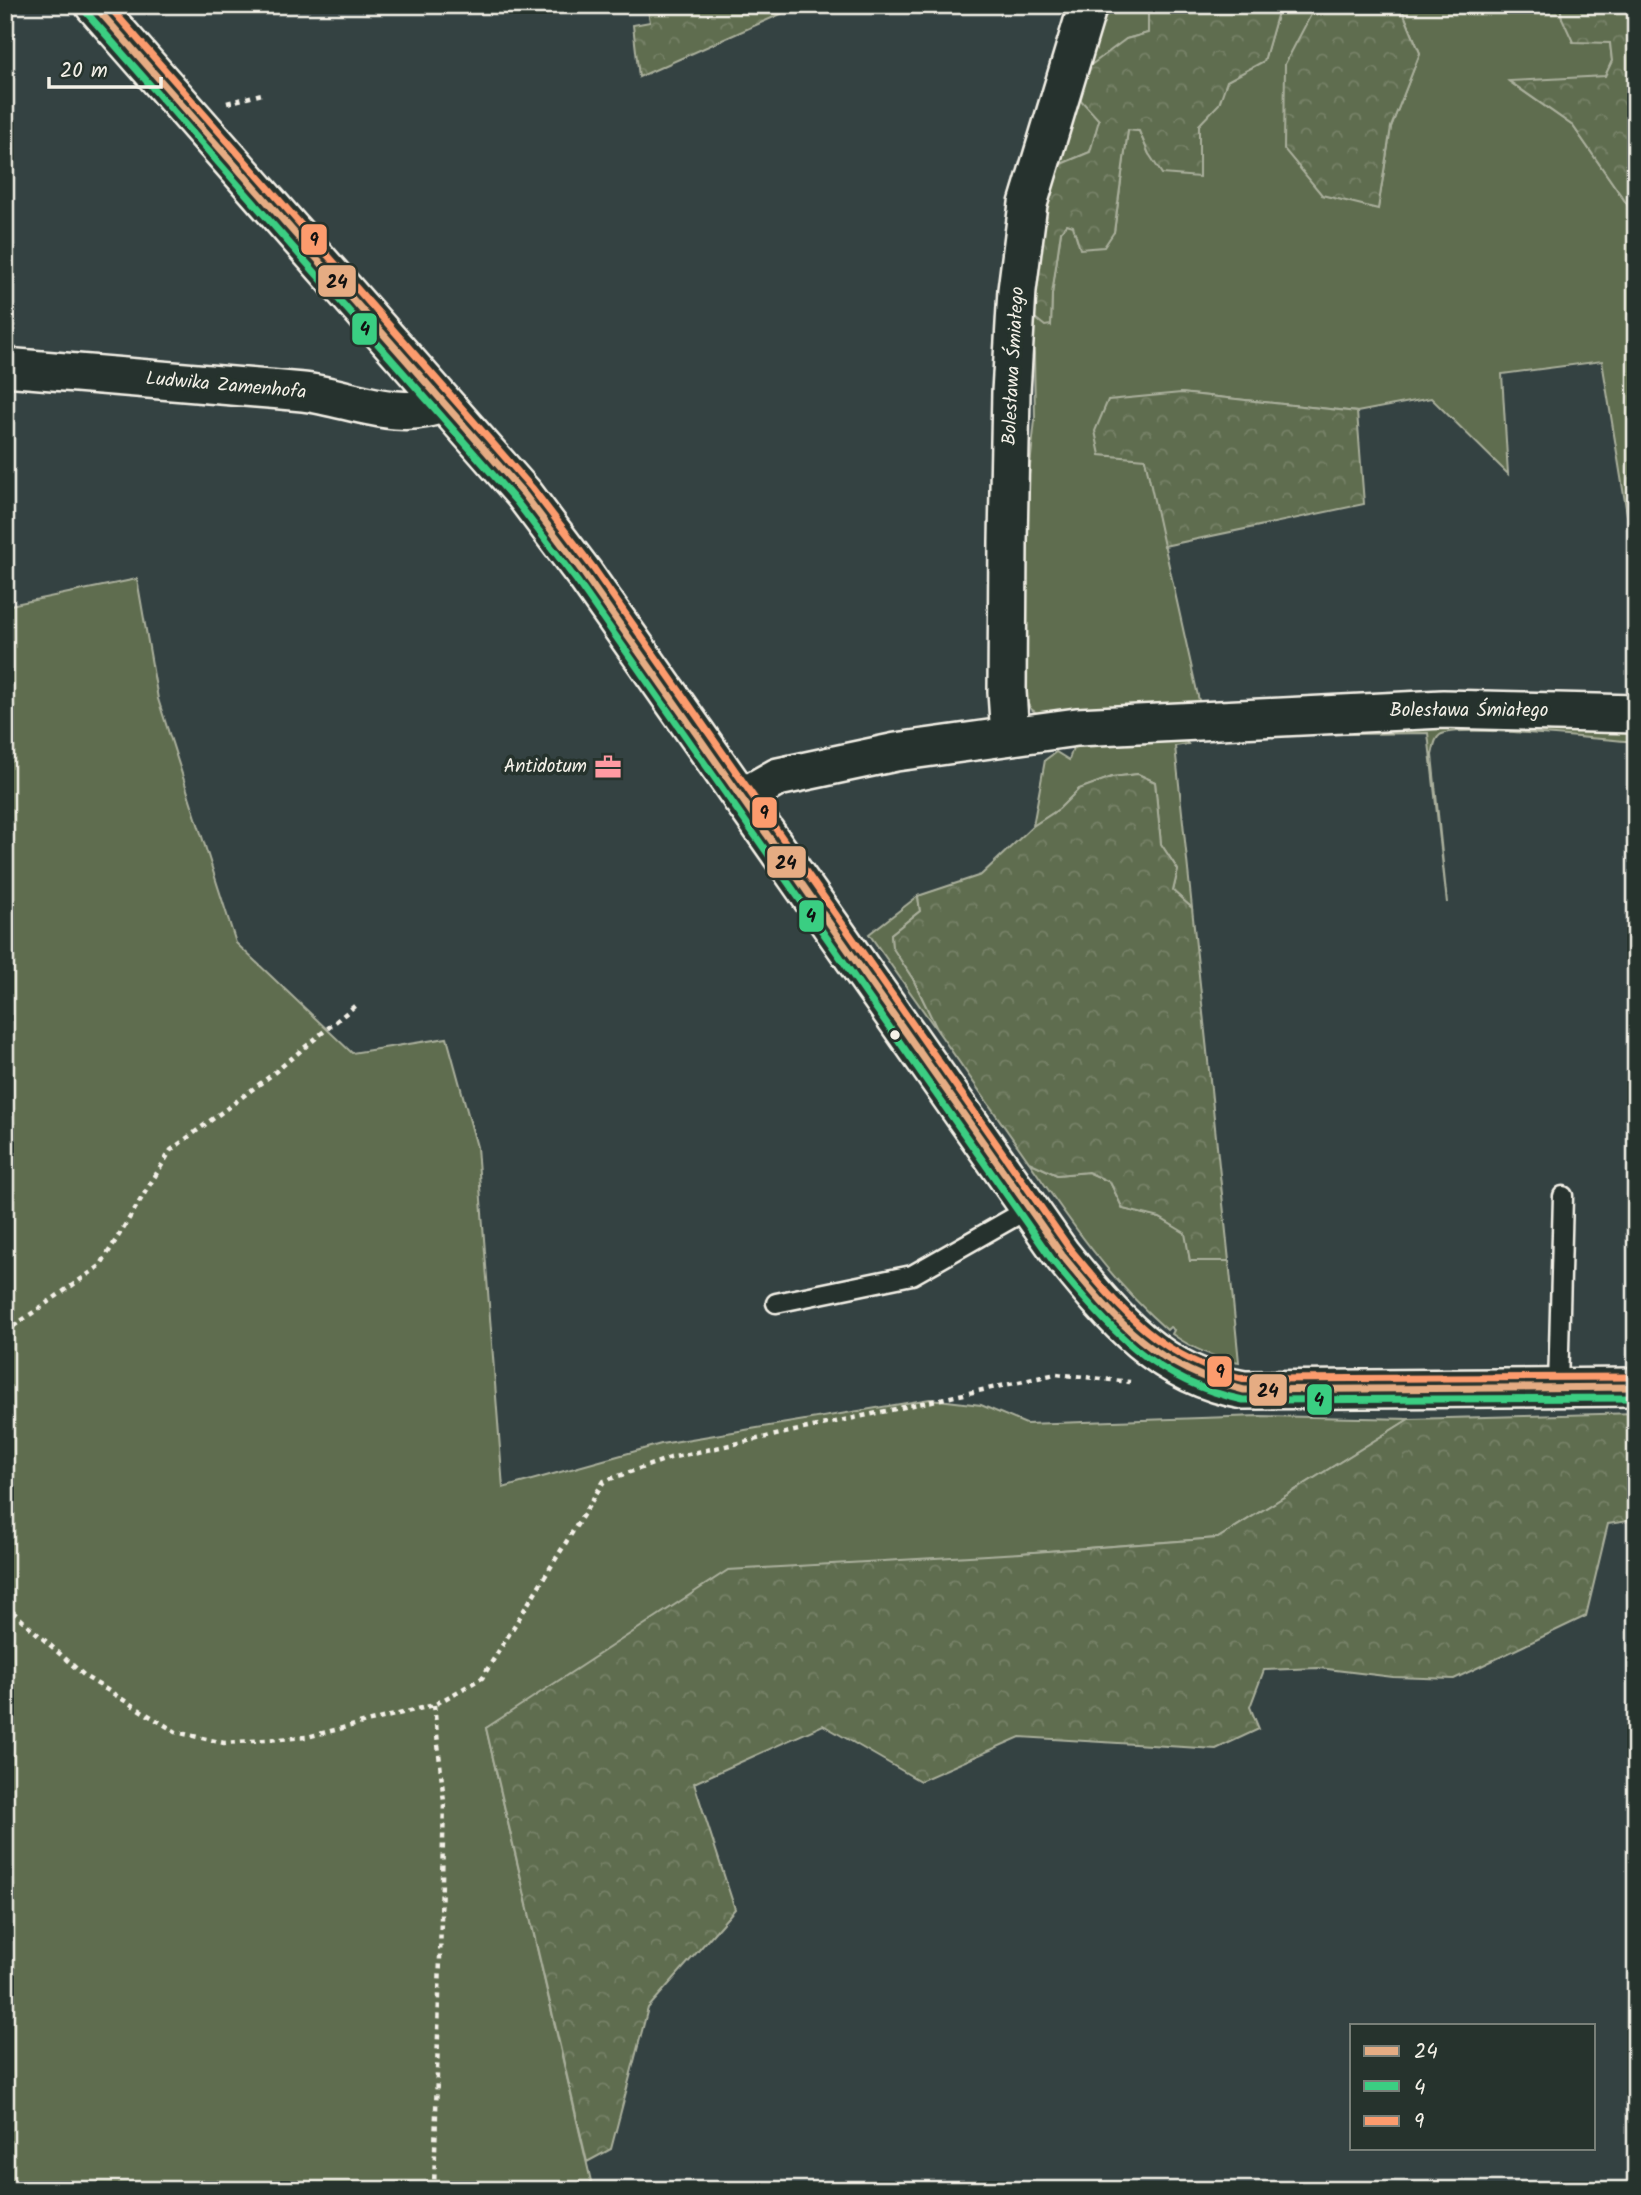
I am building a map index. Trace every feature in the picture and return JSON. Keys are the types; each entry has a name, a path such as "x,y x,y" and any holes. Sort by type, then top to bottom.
{"street":[{"path":"94,5 524,494 564,545 1062,1255 1099,1301 1141,1342 1185,1372 1221,1386 1266,1392 1636,1387"},
{"name":"Bolesława Śmiałego","path":"1010,736 1007,692 1008,527 1011,392 1017,290 1028,204 1088,5"},
{"name":"Ludwika Zamenhofa","path":"5,367 308,393 392,410 426,409 444,403"},
{"name":"Bolesława Śmiałego","path":"741,798 778,777 896,752 1076,727 1443,709 1636,714"}],"lane":[{"path":"1558,1388 1563,1196"},
{"path":"776,1303 912,1275 1030,1208"}],"path":[{"path":"219,107 228,102 262,94"},
{"path":"5,1332 100,1266 171,1150 269,1077 356,1004"},
{"path":"5,1605 86,1677 176,1732 224,1743 307,1737 434,1705 482,1678 604,1481 670,1458 1056,1374 1146,1384 1185,1372"},
{"path":"434,1705 444,1802 434,2190"}],"green space":[{"path":"647,5 801,5 639,77 633,25 650,22"},
{"path":"1098,5 1139,5 1148,9 1148,33 1126,39 1090,152 1049,169"},
{"path":"1139,5 1280,5 1264,61 1227,81 1219,104 1199,125 1199,177 1162,174 1139,131 1128,130 1114,232 1104,247 1080,249 1073,226 1067,224 1061,231 1052,294 1051,325 1045,326 1035,318 1033,303 1049,169 1090,152 1099,120 1078,97 1087,68 1126,39 1148,33 1148,9"},
{"path":"1280,5 1316,5 1378,208 1391,127 1420,53 1400,5 1560,5 1562,18 1610,43 1612,61 1605,77 1510,82 1573,126 1636,217 1636,513 1627,514 1602,361 1502,374 1508,474 1431,398 1357,412 1181,393 1145,458 1200,705 1041,716 1031,709 1022,695 1027,494 1035,420 1034,354 1029,334 1033,303 1051,325 1052,294 1061,231 1067,224 1114,232 1128,130 1139,131 1149,154 1196,126 1213,108 1227,81 1264,60"},
{"path":"1316,5 1400,5 1420,53 1391,127 1378,209 1322,195 1284,149 1285,64"},
{"path":"1560,5 1636,5 1636,217 1573,126 1509,81 1605,76 1612,61 1610,43 1573,42 1562,18"},
{"path":"1181,393 1357,412 1364,504 1164,546 1145,459 1100,455 1095,431 1108,400"},
{"path":"137,579 158,699 236,943 352,1053 447,1038 477,1147 503,1488 661,1444 930,1399 981,1405 1026,1424 1259,1416 1409,1419 1218,1538 1021,1553 486,1728 593,2190 5,2190 5,606"},
{"path":"1636,723 1636,742 1502,731 1452,732 1440,735 1435,741 1432,755 1447,903 1428,733 1278,735 1217,740 1210,729"},
{"path":"1076,738 1183,738 1188,744 1175,746 1192,908 1173,891 1178,870 1161,844 1155,782 1138,774 1112,777 1079,789 1059,809 1033,826 1045,760 1056,752 1069,760"},
{"path":"1138,774 1155,782 1161,844 1178,870 1173,891 1192,908 1229,1261 1190,1261 1185,1233 1160,1218 1123,1209 1110,1182 1088,1172 1057,1175 1029,1162 939,1033 913,979 892,947 891,934 920,911 918,896 981,875 1033,826 1059,809 1079,789 1112,777"},
{"path":"918,896 920,911 891,934 892,946 913,979 939,1033 869,934"},
{"path":"1029,1162 1057,1175 1088,1172 1110,1182 1123,1209 1160,1218 1186,1233 1190,1261 1229,1261 1239,1362 1212,1355 1188,1344 1172,1334 1174,1330 1170,1327 1167,1330 1147,1311 1093,1250"},
{"path":"1636,1413 1636,1520 1608,1524 1586,1616 1454,1679 1393,1677 1319,1668 1264,1670 1250,1707 1259,1729 1216,1749 1020,1737 920,1781 823,1725 694,1783 735,1909 648,2008 611,2149 587,2162 486,1728 728,1570 1021,1553 1218,1538 1409,1419"}],"transit line":[{"name":"24","path":"94,5 524,494 585,575 1062,1255 1102,1302 1141,1340 1186,1369 1244,1390 1636,1387"},
{"name":"9","path":"108,5 532,488 594,569 1070,1249 1127,1313 1167,1346 1190,1359 1245,1379 1636,1377"},
{"name":"4","path":"86,12 516,501 577,581 1053,1261 1114,1330 1159,1366 1184,1380 1243,1400 1636,1398"}],"place":[{"name":"Antidotum","path":"608,767"}]}
